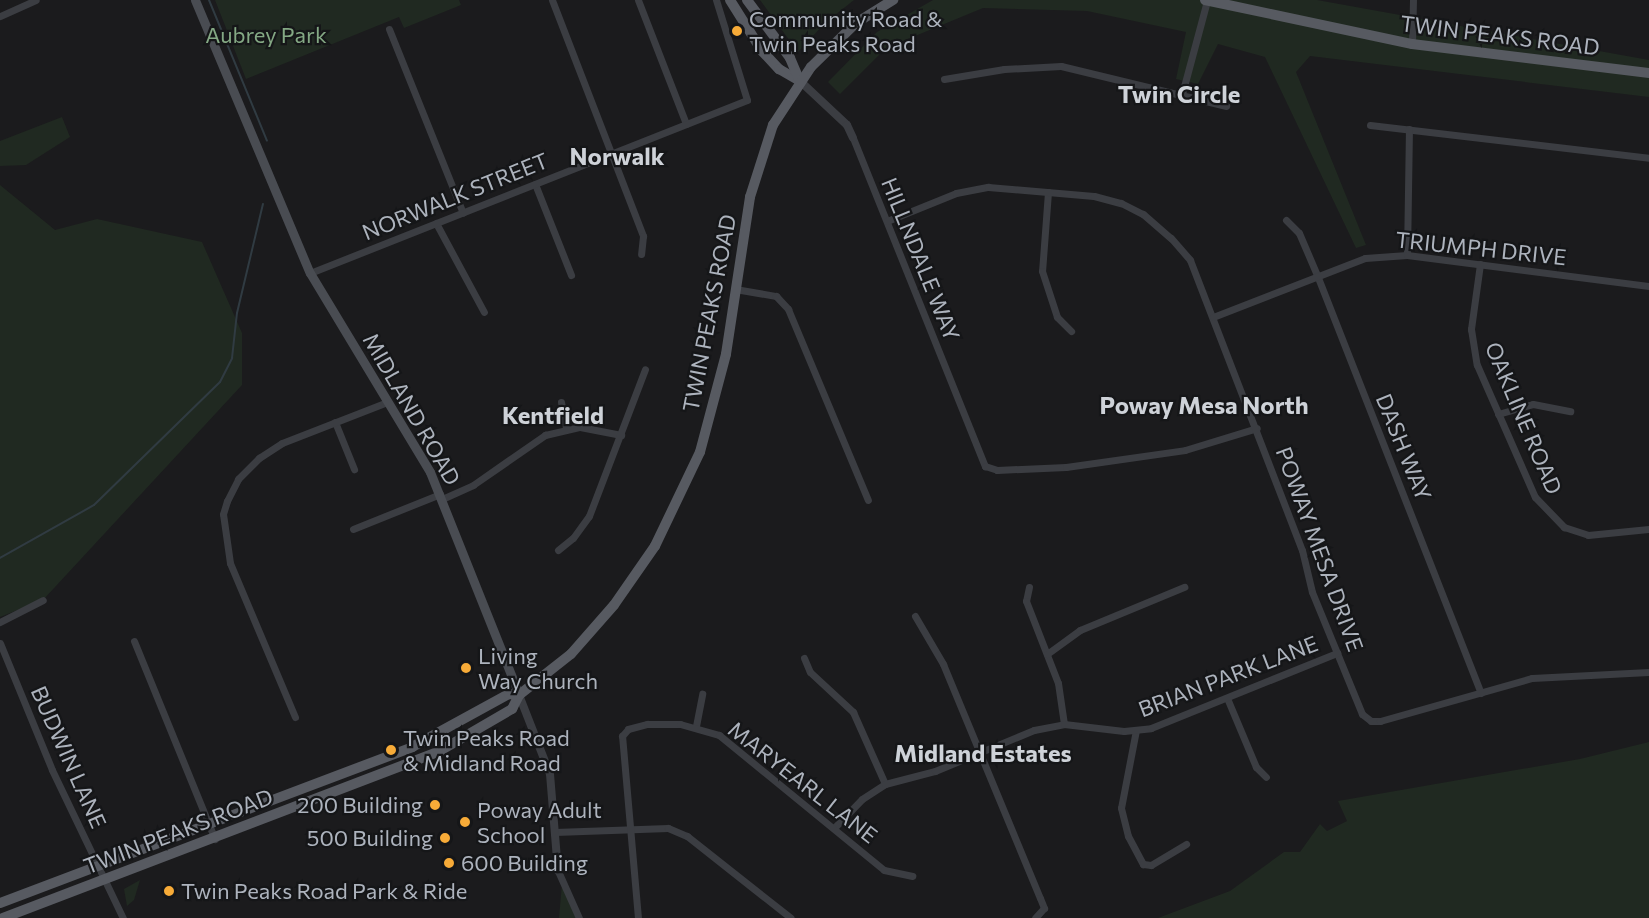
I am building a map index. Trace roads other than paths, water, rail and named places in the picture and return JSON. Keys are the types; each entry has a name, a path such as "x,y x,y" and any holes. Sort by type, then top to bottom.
{"main road":[{"name":"MIDLAND ROAD","path":"195,0 310,273 441,497 519,694"},
{"path":"730,0 762,51 778,69 800,81"},
{"path":"747,0 790,58 800,81"},
{"name":"TWIN PEAKS ROAD","path":"3,918 438,752 512,709 519,694 571,654 594,630 639,571 675,509 700,452 718,392 735,289 763,147 800,81 856,23 893,0"},
{"name":"TWIN PEAKS ROAD","path":"1206,0 1412,44 1649,73"},
{"name":"TWIN PEAKS ROAD","path":"0,903 411,747 509,694 519,694"}],"street":[{"path":"0,16 36,0"},
{"path":"552,0 643,236 641,254"},
{"path":"638,0 686,124"},
{"name":"NORWALK STREET","path":"310,273 747,100 716,0"},
{"path":"1182,94 1206,0"},
{"path":"1412,44 1413,0"},
{"path":"389,29 463,213"},
{"path":"944,79 1004,69 1061,66 1226,106"},
{"name":"HILLNDALE WAY","path":"800,81 847,124 985,466 997,470 1088,464 1185,450 1257,428"},
{"path":"1370,124 1649,158"},
{"path":"1407,255 1409,129"},
{"path":"534,184 571,275"},
{"name":"POWAY MESA DRIVE","path":"887,221 969,189 1094,196 1143,214 1190,260 1257,428 1302,550 1312,592 1362,714 1371,720 1380,721 1481,693"},
{"path":"1048,192 1042,270 1057,317 1071,331"},
{"name":"DASH WAY","path":"1286,220 1299,233 1317,275 1481,693"},
{"path":"436,223 484,312"},
{"name":"TRIUMPH DRIVE","path":"1213,317 1365,258 1407,255 1649,286"},
{"name":"OAKLINE ROAD","path":"1480,264 1472,343 1498,414 1535,497 1564,527 1604,536 1649,529"},
{"path":"735,289 776,296 788,309 868,500"},
{"path":"558,550 573,538 589,516 645,369"},
{"path":"295,717 230,563 224,514 238,480 259,458 282,443 387,402"},
{"path":"561,402 566,428"},
{"path":"1498,414 1533,404 1570,411"},
{"path":"335,422 354,469"},
{"path":"353,529 473,485 531,443 566,428 596,429 621,435"},
{"path":"1047,654 1080,630 1184,586"},
{"path":"1029,587 1026,601 1058,683 1064,724"},
{"path":"0,622 43,600"},
{"path":"915,616 943,664 1044,908 1035,918"},
{"path":"134,641 214,839"},
{"name":"BUDWIN LANE","path":"0,643 52,770 123,918"},
{"name":"BRIAN PARK LANE","path":"834,828 862,799 885,784 979,753 1034,730 1064,724 1136,730 1227,698 1337,653"},
{"path":"804,658 810,672 853,712 885,784"},
{"path":"1481,693 1554,674 1633,675 1649,672"},
{"name":"MIDLAND ROAD","path":"519,694 550,774 558,871 579,918"},
{"path":"696,726 702,694"},
{"path":"1227,698 1256,767 1266,777"},
{"name":"MARYEARL LANE","path":"628,828 622,736 632,727 647,724 696,726 719,735 884,870 912,876"},
{"path":"1136,730 1121,808 1128,836 1143,864 1160,860 1186,844"},
{"path":"628,828 638,918"},
{"path":"555,832 668,828 687,836 790,918"}],"waterway":[{"path":"209,0 267,141"},
{"path":"0,558 94,505 220,382 232,358 237,313 263,204"}],"place":[{"name":"Community Road & Twin Peaks Road","path":"737,31"},
{"name":"Living Way Church","path":"466,668"},
{"name":"Twin Peaks Road & Midland Road","path":"391,750"},
{"name":"200 Building","path":"435,805"},
{"name":"Poway Adult School","path":"465,822"},
{"name":"500 Building","path":"445,838"},
{"name":"600 Building","path":"449,863"},
{"name":"Twin Peaks Road Park & Ride","path":"169,891"}],"district":[{"name":"Twin Circle","path":"1179,94"},
{"name":"Norwalk","path":"617,156"},
{"name":"Poway Mesa North","path":"1204,405"},
{"name":"Kentfield","path":"553,415"},
{"name":"Midland Estates","path":"983,753"}],"park label":[{"name":"Aubrey Park","path":"266,35"}]}
